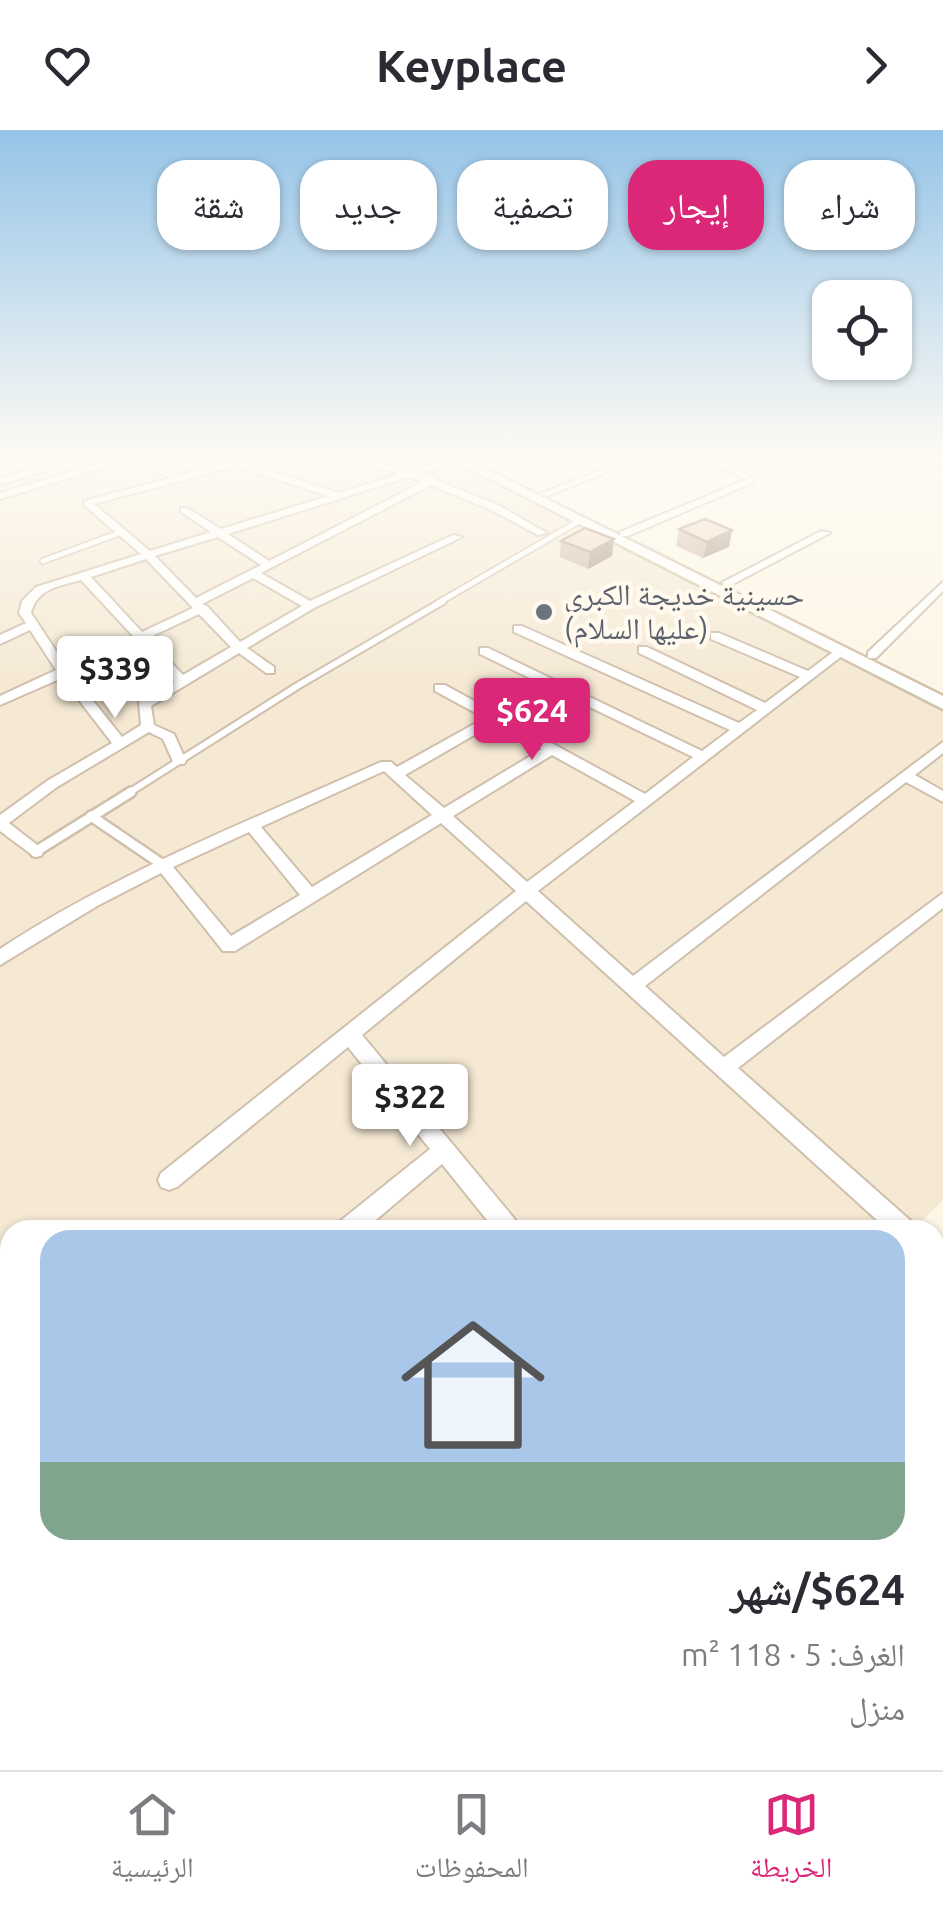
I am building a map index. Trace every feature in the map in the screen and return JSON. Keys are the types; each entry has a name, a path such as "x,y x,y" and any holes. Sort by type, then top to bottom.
{"main road":[{"path":"602,532 943,703"},
{"path":"618,532 943,688"}],"street":[{"path":"122,532 200,605 238,647 270,670"},
{"path":"120,744 63,671 33,624 24,607 34,594 47,584 218,532 269,565"},
{"path":"0,701 141,636 334,532"},
{"path":"624,534 630,532"},
{"path":"727,584 826,532"},
{"path":"180,760 168,738 148,726 144,705 310,606 457,536"},
{"path":"253,573 310,606"},
{"path":"82,574 182,682"},
{"path":"872,655 943,585"},
{"path":"0,640 33,624"},
{"path":"518,630 738,728"},
{"path":"714,636 806,675"},
{"path":"484,650 702,756"},
{"path":"643,650 764,708"},
{"path":"169,1180 526,892 841,652"},
{"path":"440,688 645,800"},
{"path":"396,774 494,718"},
{"path":"35,852 0,822 52,784 148,726"},
{"path":"632,986 943,746"},
{"path":"163,866 229,946 552,749"},
{"path":"0,958 48,924 163,866 386,765 893,1220"},
{"path":"904,775 943,797"},
{"path":"253,827 311,898"},
{"path":"724,1068 943,899"},
{"path":"350,1035 501,1220"},
{"path":"360,1220 444,1150"}],"lane":[{"path":"43,561 122,532"},
{"path":"35,852 299,685 559,532"},
{"path":"91,816 163,866"}],"shaded area":[{"path":"0,532 590,532 943,707 943,1200 923,1220 0,1220"}],"building":[{"path":"578,532 594,532 614,539 590,552 561,541"},
{"path":"684,532 729,532 707,542"}],"place":[{"name":"حسينية خديجة الكبرى (عليها السلام)","path":"544,612"}]}
